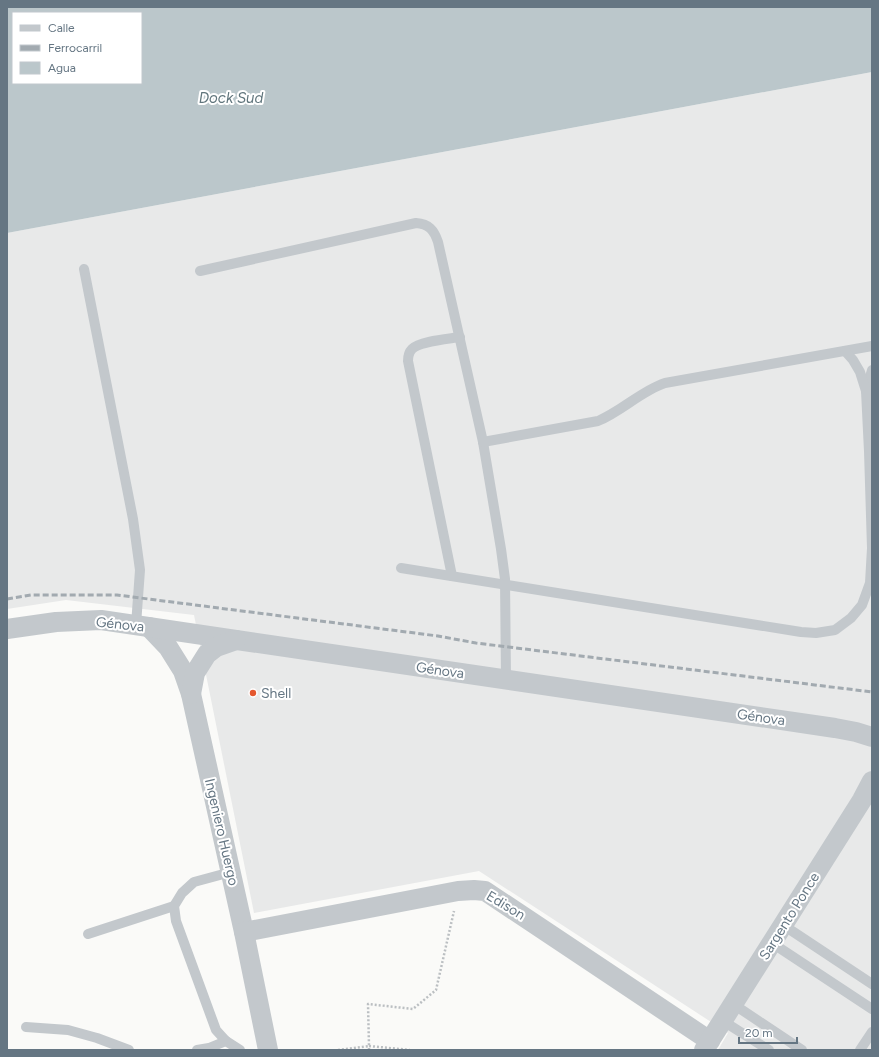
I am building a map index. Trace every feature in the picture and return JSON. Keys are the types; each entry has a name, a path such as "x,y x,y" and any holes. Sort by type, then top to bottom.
{"street":[{"name":"Génova","path":"7,629 56,622 101,620 835,728 856,732 872,738"},
{"name":"Ingeniero Huergo","path":"143,626 168,647 183,671 191,694 244,932 268,1050"},
{"path":"191,694 195,673 207,654 216,647 236,640"},
{"name":"Sargento Ponce","path":"707,1045 862,800 872,781"},
{"name":"Edison","path":"244,932 458,892 474,890 485,891 707,1045"}],"lane":[{"path":"200,271 416,223 424,224 430,227 435,233 483,442 501,549 506,585 506,680"},
{"path":"84,270 134,526 140,570 143,626"},
{"path":"452,576 408,361 409,353 413,348 420,345 460,337"},
{"path":"483,442 598,421 608,417 654,387 665,383 872,346"},
{"path":"401,568 801,632 816,633 835,630 851,618 862,605 870,583 872,548 866,391 860,372 853,360 845,351"},
{"path":"866,391 872,370"},
{"path":"231,872 194,882 182,893 174,906 176,920 216,1030 226,1041 240,1050"},
{"path":"88,934 174,906"},
{"path":"783,925 872,984"},
{"path":"772,943 872,1010"},
{"path":"733,1004 802,1050"},
{"path":"722,1021 769,1050"},
{"path":"26,1027 68,1030 97,1038 130,1050"},
{"path":"860,1050 872,1032"},
{"path":"197,1050 209,1048 226,1041"}],"path":[{"path":"369,1048 368,1004 413,1009 436,990 458,892"},
{"path":"338,1050 369,1048 410,1050"}],"shaded area":[{"path":"872,72 872,1050 718,1050 728,1033 479,871 254,913 194,615 66,600 7,609 7,233"}],"water":[{"name":"Dock Sud","path":"7,7 872,7 872,72 7,233"}],"railway":[{"path":"7,599 31,595 117,595 438,636 476,643 872,692"}],"place":[{"name":"Shell","path":"253,693"}]}
